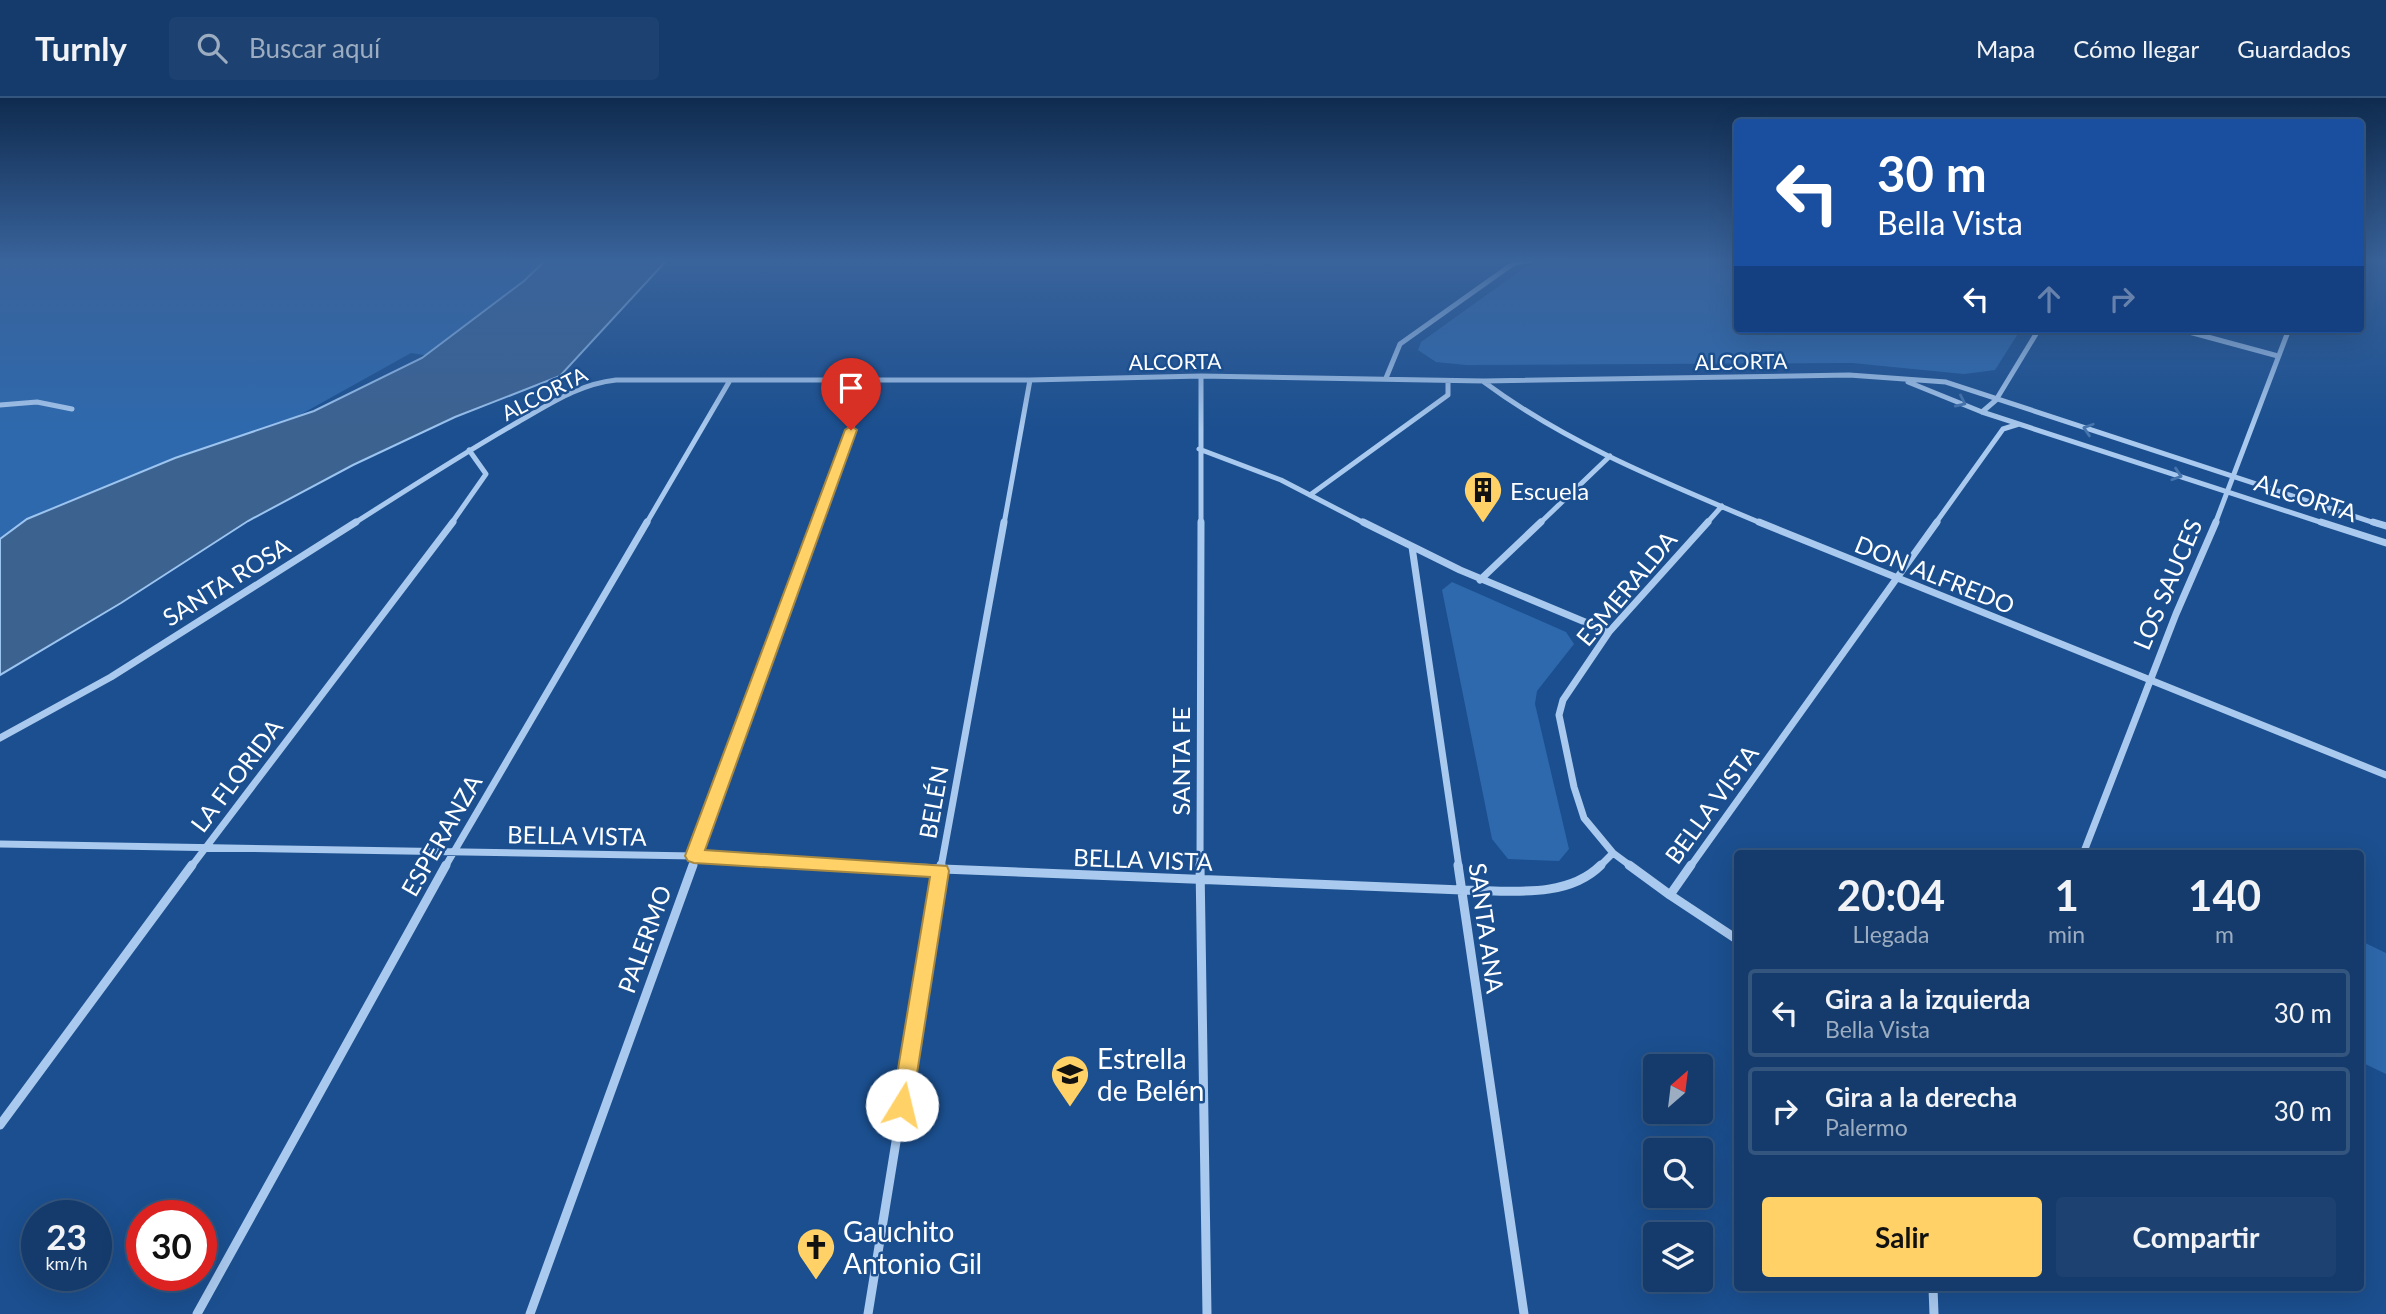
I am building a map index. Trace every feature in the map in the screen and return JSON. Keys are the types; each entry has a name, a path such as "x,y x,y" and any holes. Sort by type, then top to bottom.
{"street":[{"path":"1386,378 1400,344 1436,317"},
{"path":"1982,412 1996,400 2037,333"},
{"path":"2193,333 2278,356"},
{"name":"LOS SAUCES","path":"2085,850 2150,679 2228,492 2287,333"},
{"name":"ALCORTA","path":"469,450 571,391 596,382 1030,380 1201,376 1484,381 1849,375 1946,382 2386,526"},
{"name":"SANTA FE","path":"1201,376 1200,881 1207,1314"},
{"name":"ALCORTA","path":"1898,379 1942,393 1982,412 2386,542"},
{"name":"PALERMO","path":"530,1314 869,380"},
{"name":"BELÉN","path":"868,1314 940,871 1030,380"},
{"path":"1310,495 1448,395 1448,381"},
{"name":"DON ALFREDO","path":"1484,381 1515,407 1610,456 1722,506 1895,580 2150,679 2386,775"},
{"name":"ESPERANZA","path":"197,1314 453,852 729,382"},
{"path":"0,405 37,402 72,409"},
{"name":"BELLA VISTA","path":"0,844 694,856 940,871 1462,890 1556,889 1589,877 1613,853 1670,895 2003,429 2019,424"},
{"path":"1199,449 1227,457 1310,495 1480,580 1609,632"},
{"name":"SANTA ROSA","path":"0,738 111,677 469,450"},
{"name":"LA FLORIDA","path":"0,1125 204,849 479,487 486,474 469,450"},
{"path":"1480,580 1610,456"},
{"name":"ESMERALDA","path":"1613,853 1584,818 1574,787 1559,715 1563,700 1609,632 1722,506"},
{"name":"SANTA ANA","path":"1412,547 1524,1314"},
{"path":"1670,895 1734,937"},
{"path":"1933,1291 1934,1314"}],"shaded area":[{"path":"0,317 598,317 543,373 411,353 0,582"},
{"path":"477,317 615,317 560,376 455,417 353,465 248,521 121,603 0,675 0,539 27,519 175,458 314,411 422,358"},
{"path":"1456,317 1734,317 1734,333 2018,333 1995,370 1964,374 1852,363 1466,365 1436,362 1418,350 1421,342"},
{"path":"1452,582 1566,632 1574,644 1537,691 1535,704 1569,849 1559,861 1508,859 1492,839 1442,590"},
{"path":"2364,942 2386,953 2386,1074 2364,1063"}],"place":[{"name":"Escuela","path":"1483,524"},
{"name":"Estrella de Belén","path":"1070,1108"},
{"name":"Gauchito Antonio Gil","path":"816,1281"}],"route":[{"path":"851,430 694,856 940,871 902,1105"}]}
